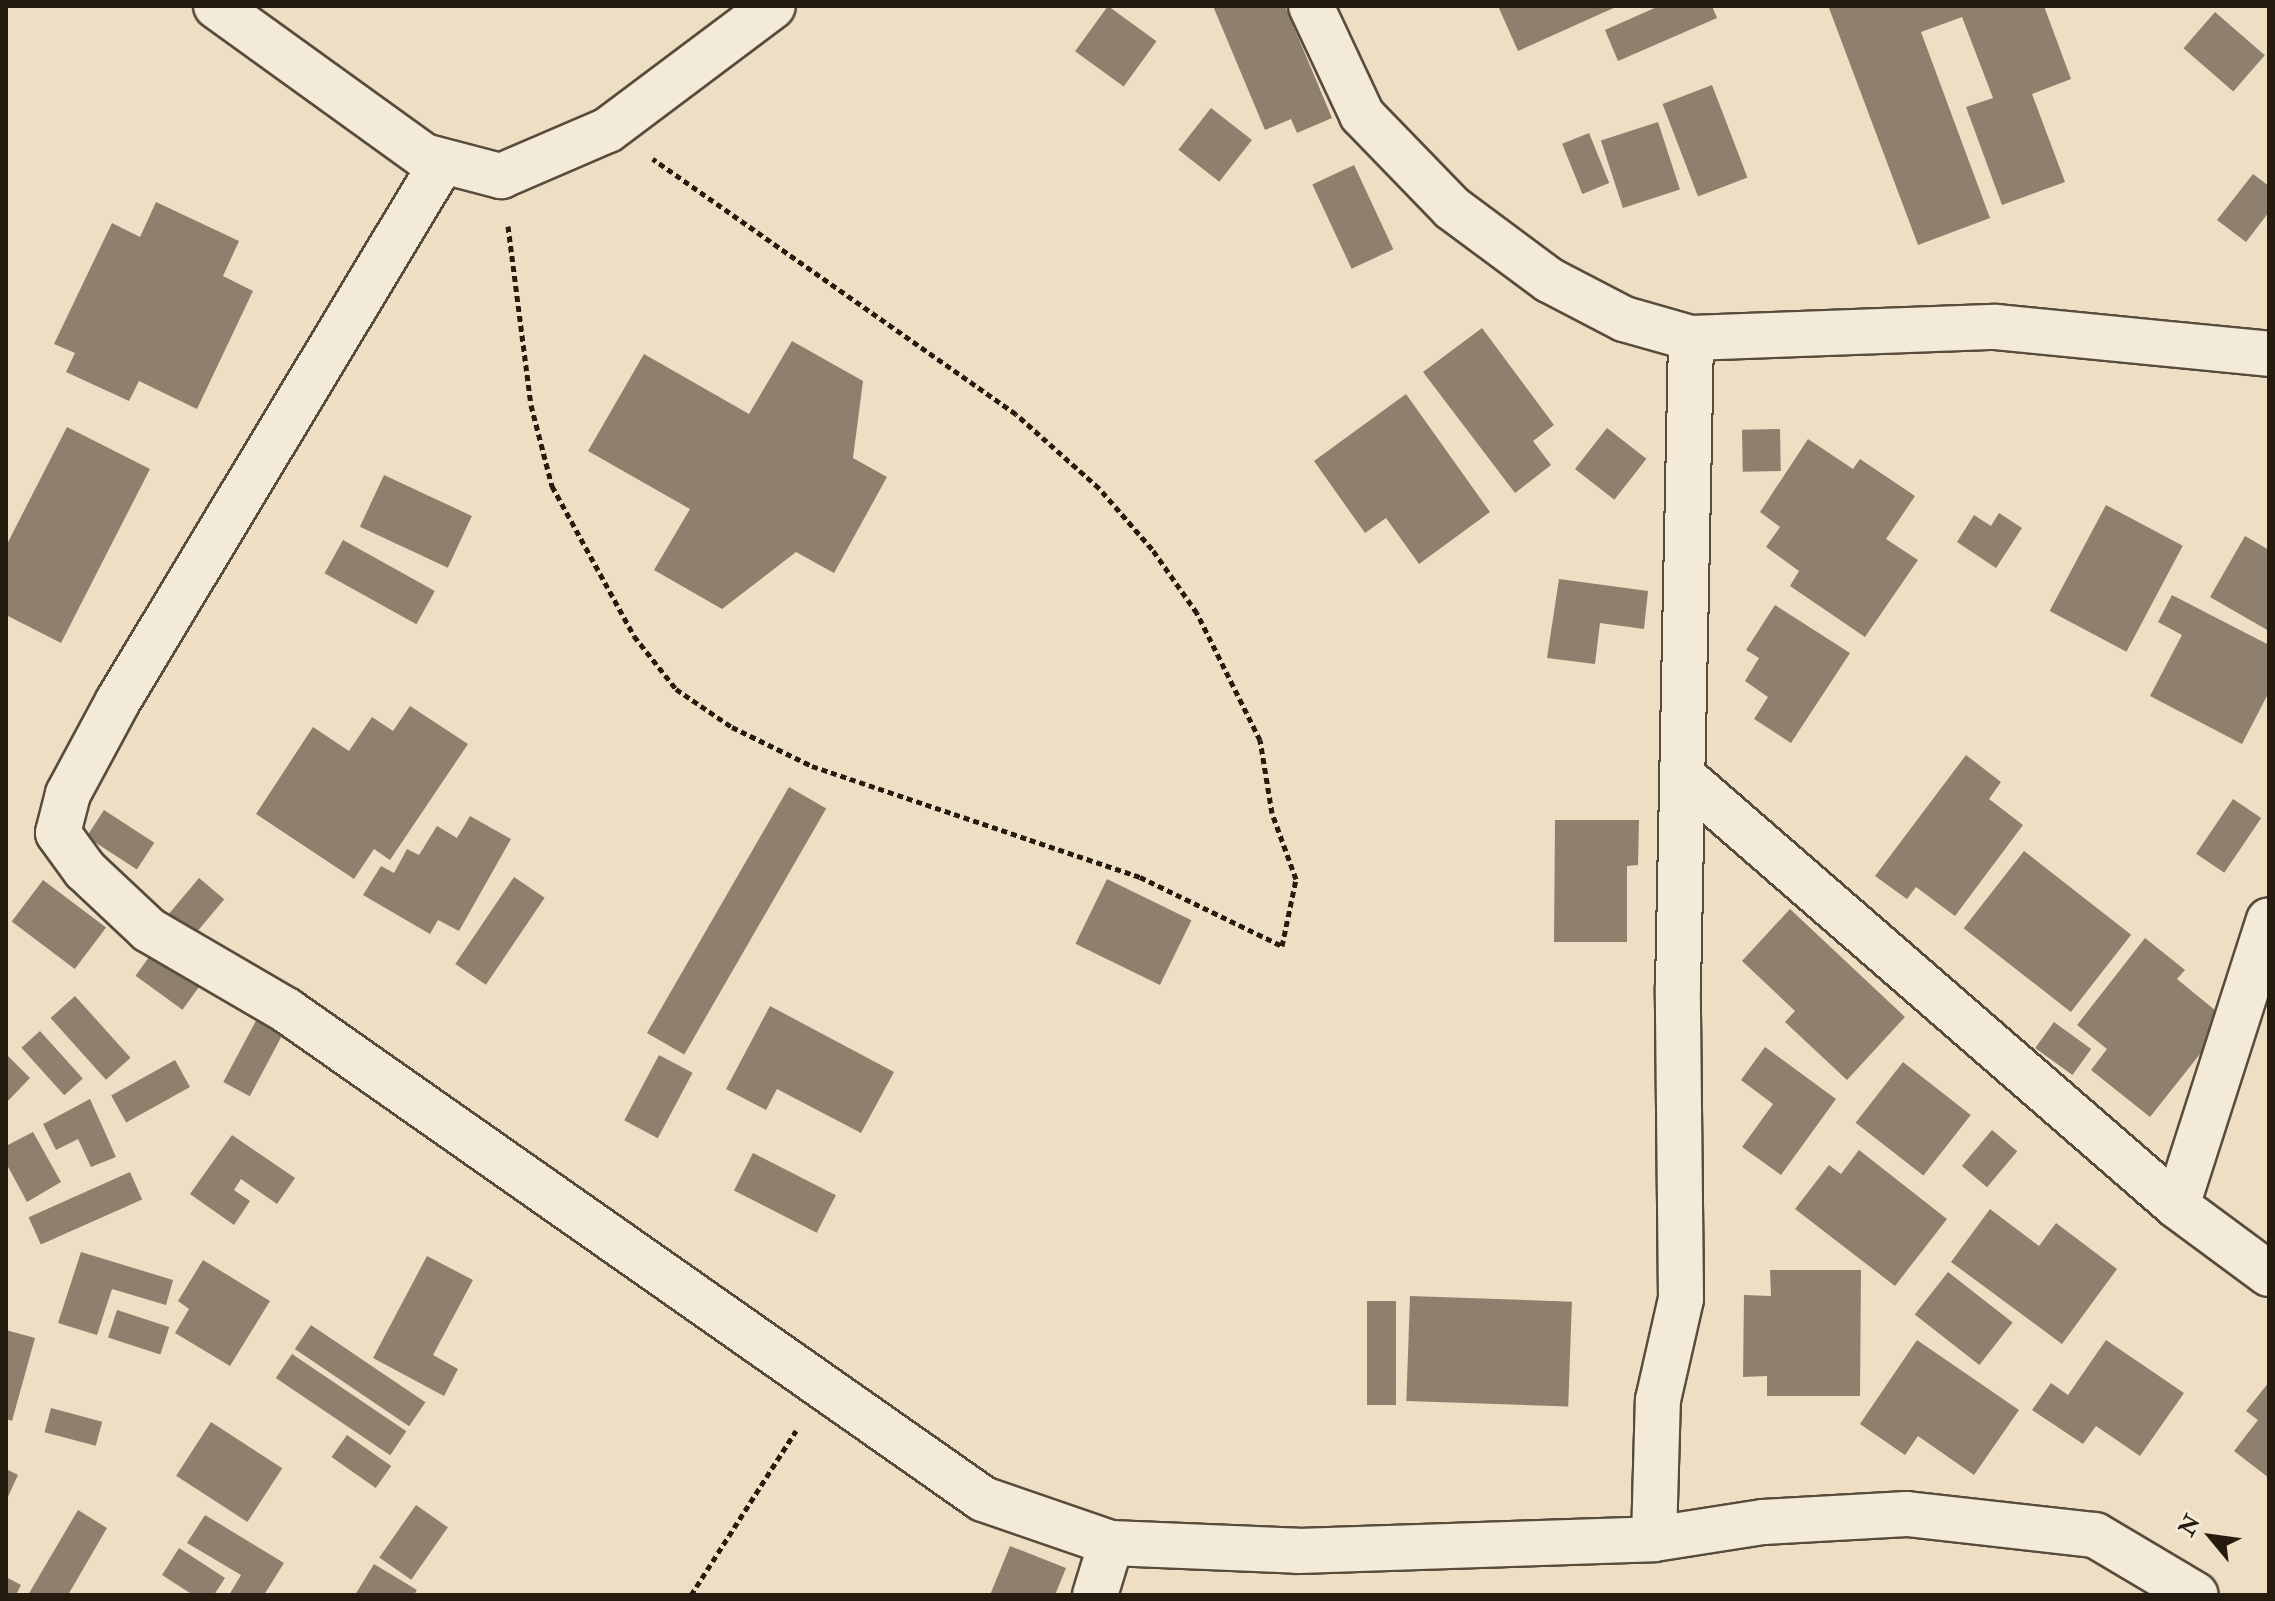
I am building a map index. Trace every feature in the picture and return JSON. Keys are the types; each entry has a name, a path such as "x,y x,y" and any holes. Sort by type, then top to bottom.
{"street":[{"path":"216,6 441,164 501,176 608,130 773,6"},
{"path":"1311,6 1362,115 1452,208 1576,295 1691,338 1996,327 2269,354"},
{"path":"441,164 118,701 68,794 58,833 85,870 149,930 286,1010 983,1499 1111,1543 1298,1551 1654,1539 1763,1522 1922,1516 2095,1535 2196,1595"},
{"path":"1654,1539 1658,1400 1681,1299 1678,987 1686,779 1691,338"},
{"path":"1686,779 2177,1206 2269,1274"},
{"path":"2177,1206 2269,920"},
{"path":"1095,1595 1111,1543"}],"path":[{"path":"501,176 538,448 634,636 676,689 732,727 812,766 1140,877 1282,946 1296,879 1272,813 1260,740 1197,613 1124,514 1037,432 934,352 608,130"},
{"path":"691,1595 824,1387"}],"building":[{"path":"1108,6 1157,41 1124,87 1075,51"},
{"path":"1213,6 1285,6 1332,118 1297,133 1291,119 1265,130"},
{"path":"1498,6 1618,6 1518,51"},
{"path":"1659,6 1712,6 1717,18 1618,61 1605,30"},
{"path":"2044,6 2071,79 2032,94 2065,182 2002,205 1966,107 1993,98 1962,17 1921,32 1990,218 1918,245 1829,8"},
{"path":"2215,12 2265,55 2233,92 2184,48"},
{"path":"1712,85 1747,177 1698,196 1663,104"},
{"path":"1211,108 1252,140 1219,182 1178,150"},
{"path":"1658,122 1680,190 1623,208 1601,141"},
{"path":"1589,133 1609,183 1582,194 1562,144"},
{"path":"1354,165 1393,249 1352,269 1312,184"},
{"path":"2253,174 2269,186 2269,212 2246,242 2217,220"},
{"path":"156,202 239,241 223,276 253,291 197,409 139,381 129,401 66,372 75,353 54,344 112,223 140,237"},
{"path":"1482,328 1554,425 1533,441 1551,465 1515,493 1423,372"},
{"path":"792,341 863,381 853,458 887,477 834,573 796,552 722,609 654,570 690,509 588,451 644,354 749,414"},
{"path":"1406,394 1490,512 1419,564 1386,518 1365,533 1314,461"},
{"path":"67,427 150,469 61,643 6,615 6,546"},
{"path":"1607,428 1646,459 1614,500 1575,469"},
{"path":"1780,429 1781,471 1743,472 1742,430"},
{"path":"1808,439 1853,469 1860,459 1915,496 1886,539 1918,560 1865,637 1790,586 1799,571 1766,547 1780,527 1760,512"},
{"path":"384,475 472,516 448,568 360,527"},
{"path":"2106,505 2183,546 2126,652 2050,611"},
{"path":"1999,513 2022,528 1996,568 1957,542 1974,515 1991,526"},
{"path":"2245,536 2269,550 2269,631 2210,597"},
{"path":"343,540 435,591 416,624 325,573"},
{"path":"1559,579 1648,591 1644,629 1600,623 1595,664 1547,658"},
{"path":"2172,595 2269,645 2269,692 2242,744 2150,696 2182,635 2158,622"},
{"path":"1775,605 1850,653 1791,743 1754,719 1768,697 1745,681 1759,658 1746,650"},
{"path":"410,706 468,744 390,860 374,849 354,879 256,814 313,727 349,751 372,717 393,731"},
{"path":"1966,755 2001,782 1989,799 2023,825 1955,916 1916,887 1907,899 1875,876"},
{"path":"789,787 826,808 684,1054 647,1033"},
{"path":"2233,799 2261,818 2224,873 2196,854"},
{"path":"104,810 154,843 137,870 87,837"},
{"path":"470,816 511,839 459,931 438,920 430,934 363,895 381,866 394,873 407,849 419,855 437,826 457,838"},
{"path":"1555,820 1639,820 1638,865 1627,866 1627,942 1554,942"},
{"path":"2024,851 2131,935 2071,1012 1964,928"},
{"path":"514,877 545,898 486,985 455,964"},
{"path":"199,878 224,899 185,946 160,925"},
{"path":"1107,879 1191,920 1160,985 1075,944"},
{"path":"43,880 106,928 75,969 12,922"},
{"path":"1790,909 1905,1017 1847,1080 1785,1022 1795,1011 1742,961"},
{"path":"2145,938 2185,970 2177,979 2227,1020 2150,1117 2091,1070 2107,1049 2077,1025"},
{"path":"152,953 199,987 182,1010 136,976"},
{"path":"75,996 131,1058 106,1080 50,1018"},
{"path":"770,1006 894,1072 861,1133 777,1089 766,1110 726,1089"},
{"path":"259,1015 285,1029 250,1096 223,1082"},
{"path":"2054,1022 2091,1049 2072,1075 2035,1048"},
{"path":"40,1031 83,1079 64,1095 21,1048"},
{"path":"1765,1047 1836,1099 1781,1175 1742,1147 1773,1104 1741,1080"},
{"path":"6,1054 30,1078 6,1103"},
{"path":"659,1055 693,1073 658,1138 624,1120"},
{"path":"175,1060 190,1087 126,1123 111,1095"},
{"path":"1903,1062 1971,1115 1923,1176 1856,1123"},
{"path":"90,1099 116,1157 91,1167 78,1139 56,1150 43,1124"},
{"path":"1992,1130 2017,1151 1987,1187 1962,1166"},
{"path":"33,1132 61,1182 27,1202 6,1163 6,1146"},
{"path":"232,1135 295,1178 277,1204 241,1179 234,1190 250,1201 234,1225 190,1194"},
{"path":"1859,1150 1947,1219 1895,1286 1795,1209 1829,1165 1841,1174"},
{"path":"753,1153 836,1195 817,1233 734,1190"},
{"path":"130,1172 142,1199 41,1245 29,1217"},
{"path":"1990,1209 2039,1246 2056,1223 2117,1269 2062,1344 1951,1262"},
{"path":"81,1252 173,1280 166,1305 112,1289 97,1335 58,1323"},
{"path":"427,1256 473,1280 433,1355 458,1369 444,1396 373,1358"},
{"path":"203,1260 270,1301 230,1366 175,1333 189,1309 178,1301"},
{"path":"1770,1270 1861,1270 1860,1396 1767,1396 1767,1376 1743,1377 1744,1295 1771,1296"},
{"path":"1948,1272 2013,1322 1979,1365 1915,1315"},
{"path":"1410,1296 1572,1302 1568,1407 1406,1401"},
{"path":"1367,1301 1396,1301 1396,1405 1367,1405"},
{"path":"117,1310 169,1327 160,1355 108,1338"},
{"path":"311,1325 425,1402 409,1426 295,1349"},
{"path":"6,1330 35,1338 12,1421 6,1419"},
{"path":"1917,1340 2019,1410 1974,1475 1918,1436 1905,1455 1860,1424"},
{"path":"2106,1340 2184,1393 2140,1456 2096,1426 2083,1444 2032,1410 2051,1383 2068,1395"},
{"path":"292,1354 406,1431 390,1455 276,1378"},
{"path":"2269,1382 2269,1478 2234,1451 2258,1420 2246,1411"},
{"path":"51,1408 102,1422 96,1446 45,1432"},
{"path":"211,1422 282,1468 247,1522 176,1476"},
{"path":"347,1435 391,1466 376,1488 332,1457"},
{"path":"6,1469 18,1475 6,1501"},
{"path":"416,1505 448,1527 411,1580 379,1557"},
{"path":"78,1510 107,1528 68,1595 28,1595"},
{"path":"205,1515 284,1563 264,1595 229,1595 241,1575 187,1543"},
{"path":"1010,1546 1066,1568 1055,1595 990,1595"},
{"path":"179,1548 225,1578 214,1595 193,1595 162,1575"},
{"path":"374,1564 417,1590 414,1595 355,1595"},
{"path":"6,1577 21,1585 16,1595 6,1595"}]}
